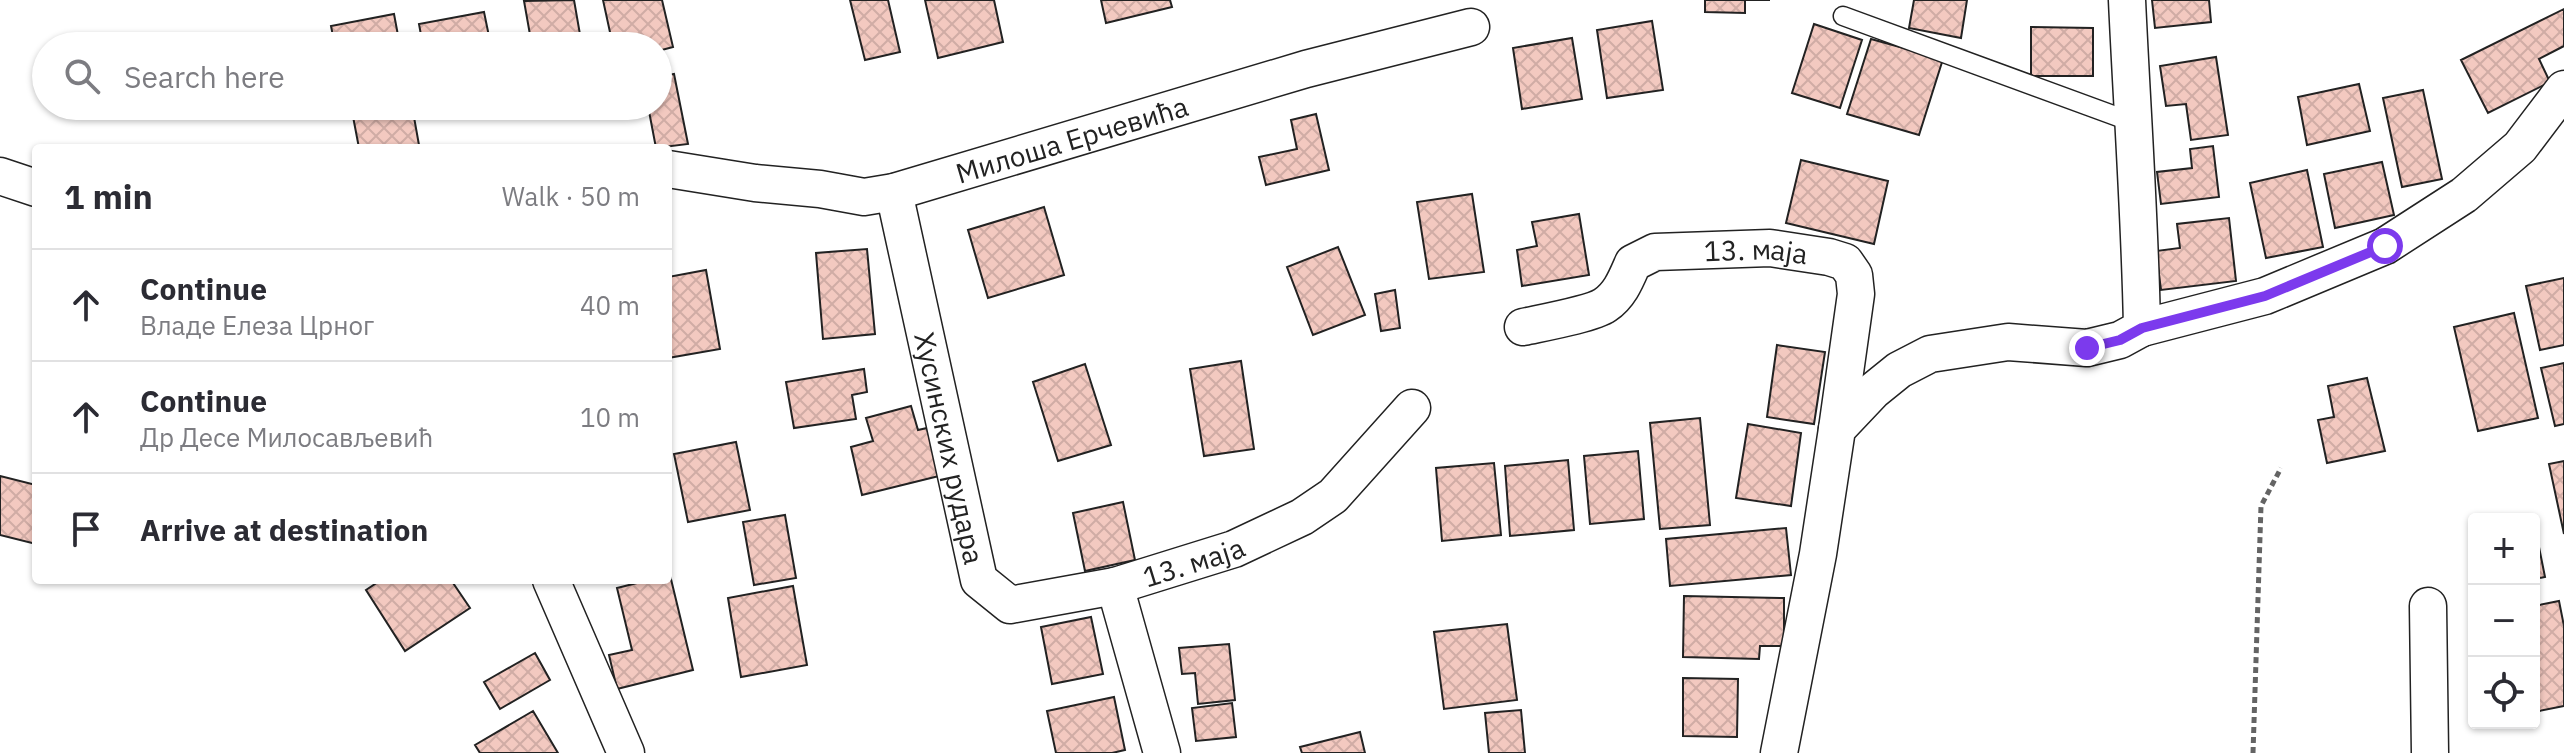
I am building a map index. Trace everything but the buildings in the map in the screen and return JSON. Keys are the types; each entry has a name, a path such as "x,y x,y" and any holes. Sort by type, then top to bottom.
{"street":[{"path":"2127,0 2140,222 2142,328"},
{"name":"Милоша Ерчевића","path":"672,170 864,197 894,192 1275,78 1471,27"},
{"path":"1779,753 1818,554 1837,429 1873,391 1890,377 1930,354 2008,342 2087,348 2120,340 2142,328 2265,296 2385,246 2464,195 2520,147 2564,89"},
{"path":"0,176 32,187"},
{"name":"Хусинских рудара","path":"894,192 979,580 1010,605 1115,586"},
{"name":"13. маја","path":"1523,327 1602,307 1617,294 1633,263 1655,252 1770,248 1845,262 1854,275 1856,294 1837,429"},
{"name":"13. маја","path":"1115,586 1234,549 1302,517 1333,496 1412,408"},
{"path":"553,584 626,753"},
{"path":"1115,586 1162,753"},
{"path":"2428,606 2430,753"}],"lane":[{"path":"1843,16 2132,122"}],"path":[{"path":"2253,753 2261,506 2281,468"}],"route":[{"path":"2087,348 2120,340 2142,328 2265,296 2385,246"}]}
